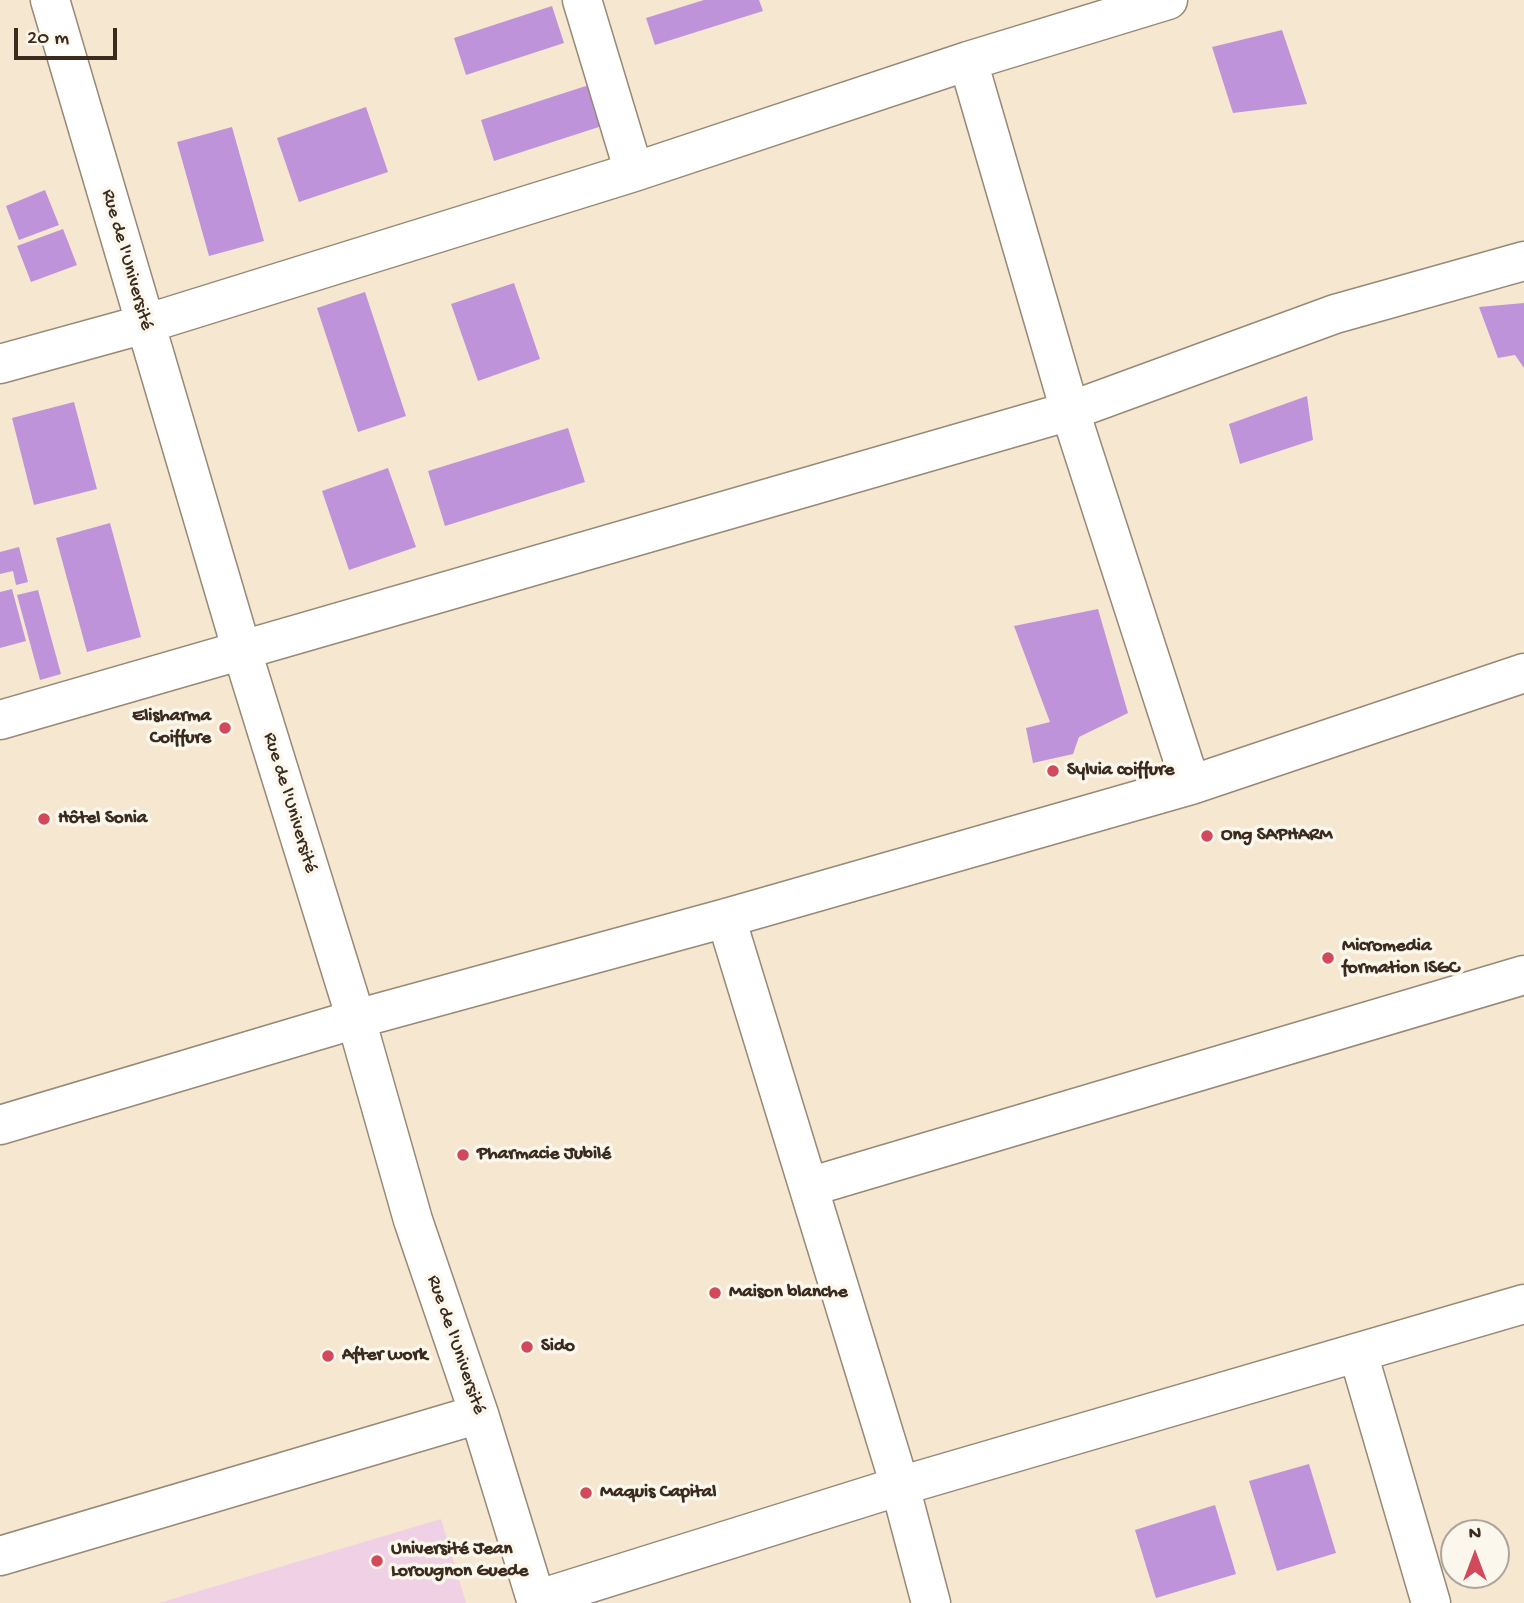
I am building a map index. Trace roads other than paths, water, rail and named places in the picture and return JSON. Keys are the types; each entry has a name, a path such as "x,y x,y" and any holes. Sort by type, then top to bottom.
{"street":[{"name":"Rue de l'Université","path":"50,0 242,651 356,1020 413,1220 479,1414 536,1602"},
{"path":"582,0 634,172"},
{"path":"0,364 145,324 634,172 968,61 1168,0"},
{"path":"968,61 1070,411 1191,785"},
{"path":"0,720 1070,411 1335,314 1524,261"},
{"path":"0,1125 356,1020 1191,785 1524,673"},
{"path":"726,918 900,1486 931,1603"},
{"path":"809,1187 1524,975"},
{"path":"536,1602 900,1486 1524,1304"},
{"path":"1358,1353 1431,1603"},
{"path":"0,1556 479,1414"}],"place":[{"name":"Elisharma Coiffure","path":"225,728"},
{"name":"Sylvia coiffure","path":"1053,771"},
{"name":"Hôtel Sonia","path":"44,819"},
{"name":"Ong SAPHARM","path":"1207,836"},
{"name":"Micromedia formation ISGC","path":"1328,958"},
{"name":"Pharmacie Jubilé","path":"463,1155"},
{"name":"Maison blanche","path":"715,1293"},
{"name":"Sido","path":"527,1347"},
{"name":"After work","path":"328,1356"},
{"name":"Maquis Capital","path":"586,1493"},
{"name":"Université Jean Lorougnon Guede","path":"377,1561"}]}
